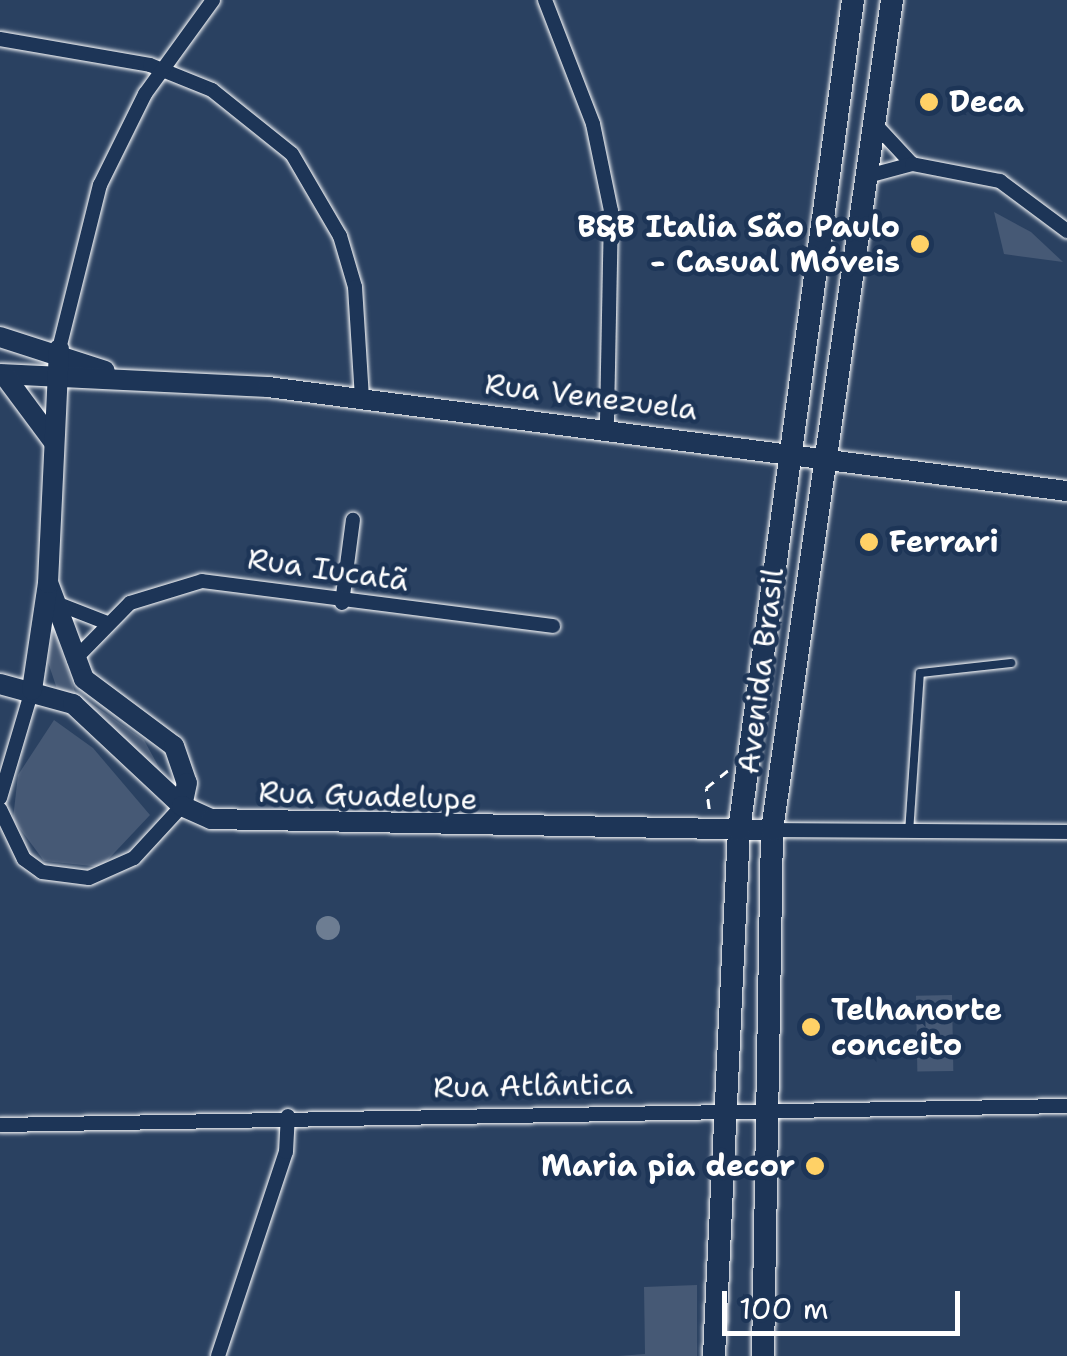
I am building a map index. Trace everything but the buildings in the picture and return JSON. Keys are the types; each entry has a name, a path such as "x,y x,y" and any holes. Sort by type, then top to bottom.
{"main road":[{"name":"Avenida Brasil","path":"714,1356 729,1111 739,830 852,0"},
{"name":"Avenida Brasil","path":"762,1356 772,830 820,460 892,0"},
{"path":"828,170 864,177"}],"street":[{"path":"0,798 32,690 52,593 59,349 100,185 160,70 213,0"},
{"path":"545,0 593,124 611,212 607,429"},
{"path":"0,39 106,51 160,70 258,122 317,190 354,287 362,399"},
{"path":"873,122 912,164"},
{"path":"864,177 912,164 1000,181 1067,231"},
{"name":"Rua Venezuela","path":"0,337 59,349 107,372"},
{"name":"Rua Venezuela","path":"2,375 107,372 362,399 1067,491"},
{"path":"2,375 54,441"},
{"path":"342,602 353,520"},
{"name":"Rua Iucatã","path":"74,660 105,622 158,590 191,582 553,626"},
{"path":"52,593 105,622"},
{"path":"0,809 24,859 42,872 89,878 134,858 182,806 187,783 174,746 97,691 74,660 52,593"},
{"name":"Rua Guadelupe","path":"0,684 32,690 92,716 182,806 226,821 909,833 1067,832"},
{"name":"Rua Atlântica","path":"0,1124 288,1116 1067,1106"},
{"path":"218,1356 286,1152 288,1116"}],"lane":[{"path":"909,833 920,673 1011,663"}],"path":[{"path":"709,830 706,788 732,767 746,771"}],"shaded area":[{"path":"994,212 1031,232 1063,262 1004,254"},
{"path":"53,626 75,692 144,740 167,782 99,713 57,689 48,662"},
{"path":"54,720 93,748 150,815 101,867 44,861 13,819 18,775"},
{"path":"328,916 340,928 328,940 316,928"},
{"path":"952,995 953,1071 917,1072 916,996"},
{"path":"697,1285 697,1356 618,1356 645,1354 644,1287"}],"place":[{"name":"Deca","path":"929,102"},
{"name":"B&B Italia São Paulo - Casual Móveis","path":"920,244"},
{"name":"Ferrari","path":"869,542"},
{"name":"Telhanorte conceito","path":"811,1027"},
{"name":"Maria pia decor","path":"815,1166"}]}
